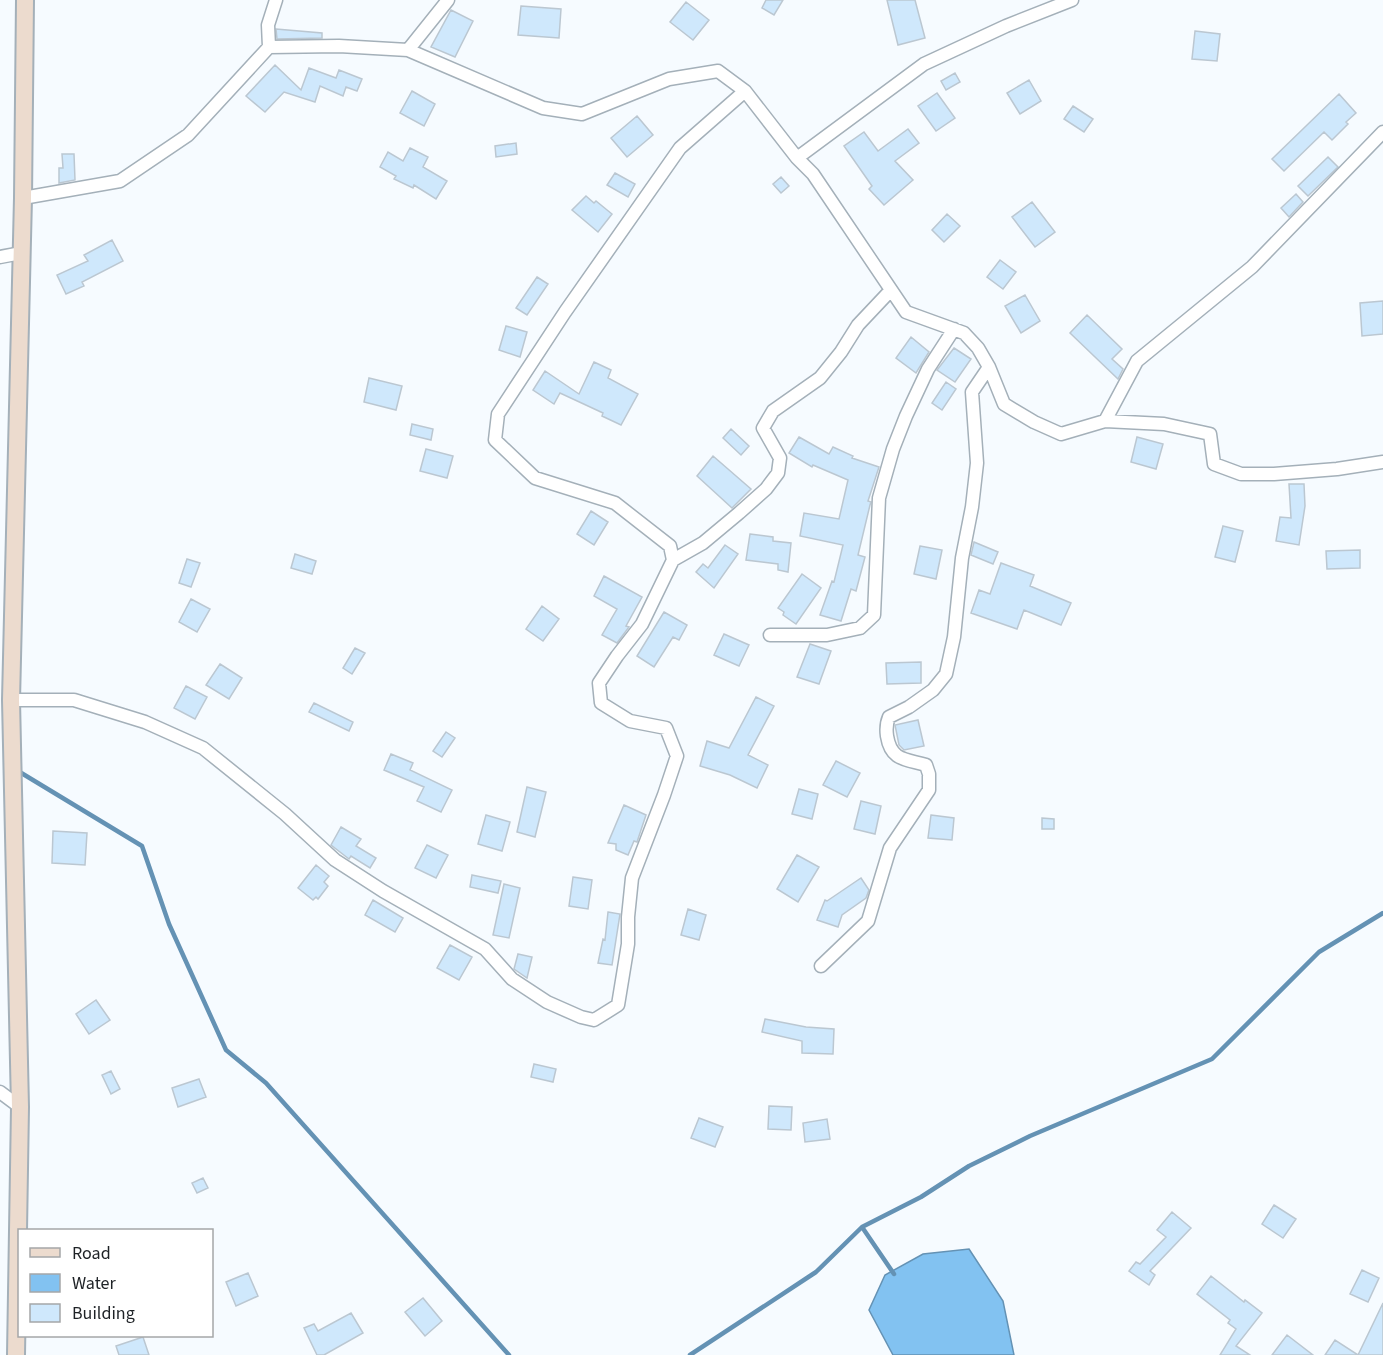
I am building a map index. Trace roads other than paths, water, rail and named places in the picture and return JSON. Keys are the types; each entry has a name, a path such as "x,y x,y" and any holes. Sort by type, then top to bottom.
{"main road":[{"path":"18,1229 20,1107 7,602 23,198 25,0"},
{"path":"16,1355 18,1231"}],"street":[{"path":"23,198 120,181 188,135 269,46 268,25 276,0"},
{"path":"408,50 448,0"},
{"path":"797,158 924,64 1006,26 1072,0"},
{"path":"269,46 339,46 408,50 543,108 582,114 669,79 718,71 745,92 797,158 813,174 906,312 964,333 978,348 989,367 1004,404 1034,422 1061,434 1105,421 1164,424 1210,434 1214,465 1241,474 1327,470 1383,462"},
{"path":"673,560 670,546 615,502 535,478 495,440 498,414 565,312 680,148 745,92"},
{"path":"1105,421 1137,361 1252,267 1383,132"},
{"path":"0,257 21,253"},
{"path":"11,700 74,700 145,722 203,748 285,814 335,860 383,891 485,949 512,980 547,1002 581,1017 594,1020 618,1005 628,944 628,917 633,878 677,756 666,728 630,721 601,704 599,683 642,624 673,560 703,543 766,489 778,473 780,458 763,428 774,411 820,378 841,352 858,325 891,290"},
{"path":"770,635 827,635 860,628 874,615 879,509 885,479 906,416 928,369 954,329"},
{"path":"821,966 868,921 890,848 928,790 929,774 926,765 895,756 889,748 886,725 889,717 909,707 933,690 946,674 954,638 962,558 972,507 977,463 972,393 989,367"},
{"path":"0,1092 20,1107"}],"water":[{"path":"969,1249 1003,1301 1014,1355 893,1355 869,1310 885,1275 923,1254"}],"waterway":[{"path":"18,771 142,846 169,924 226,1050 266,1083 509,1355"},
{"path":"690,1355 816,1272 862,1227 921,1197 969,1166 1030,1136 1212,1059 1319,952 1383,913"},
{"path":"862,1227 894,1274"}]}
